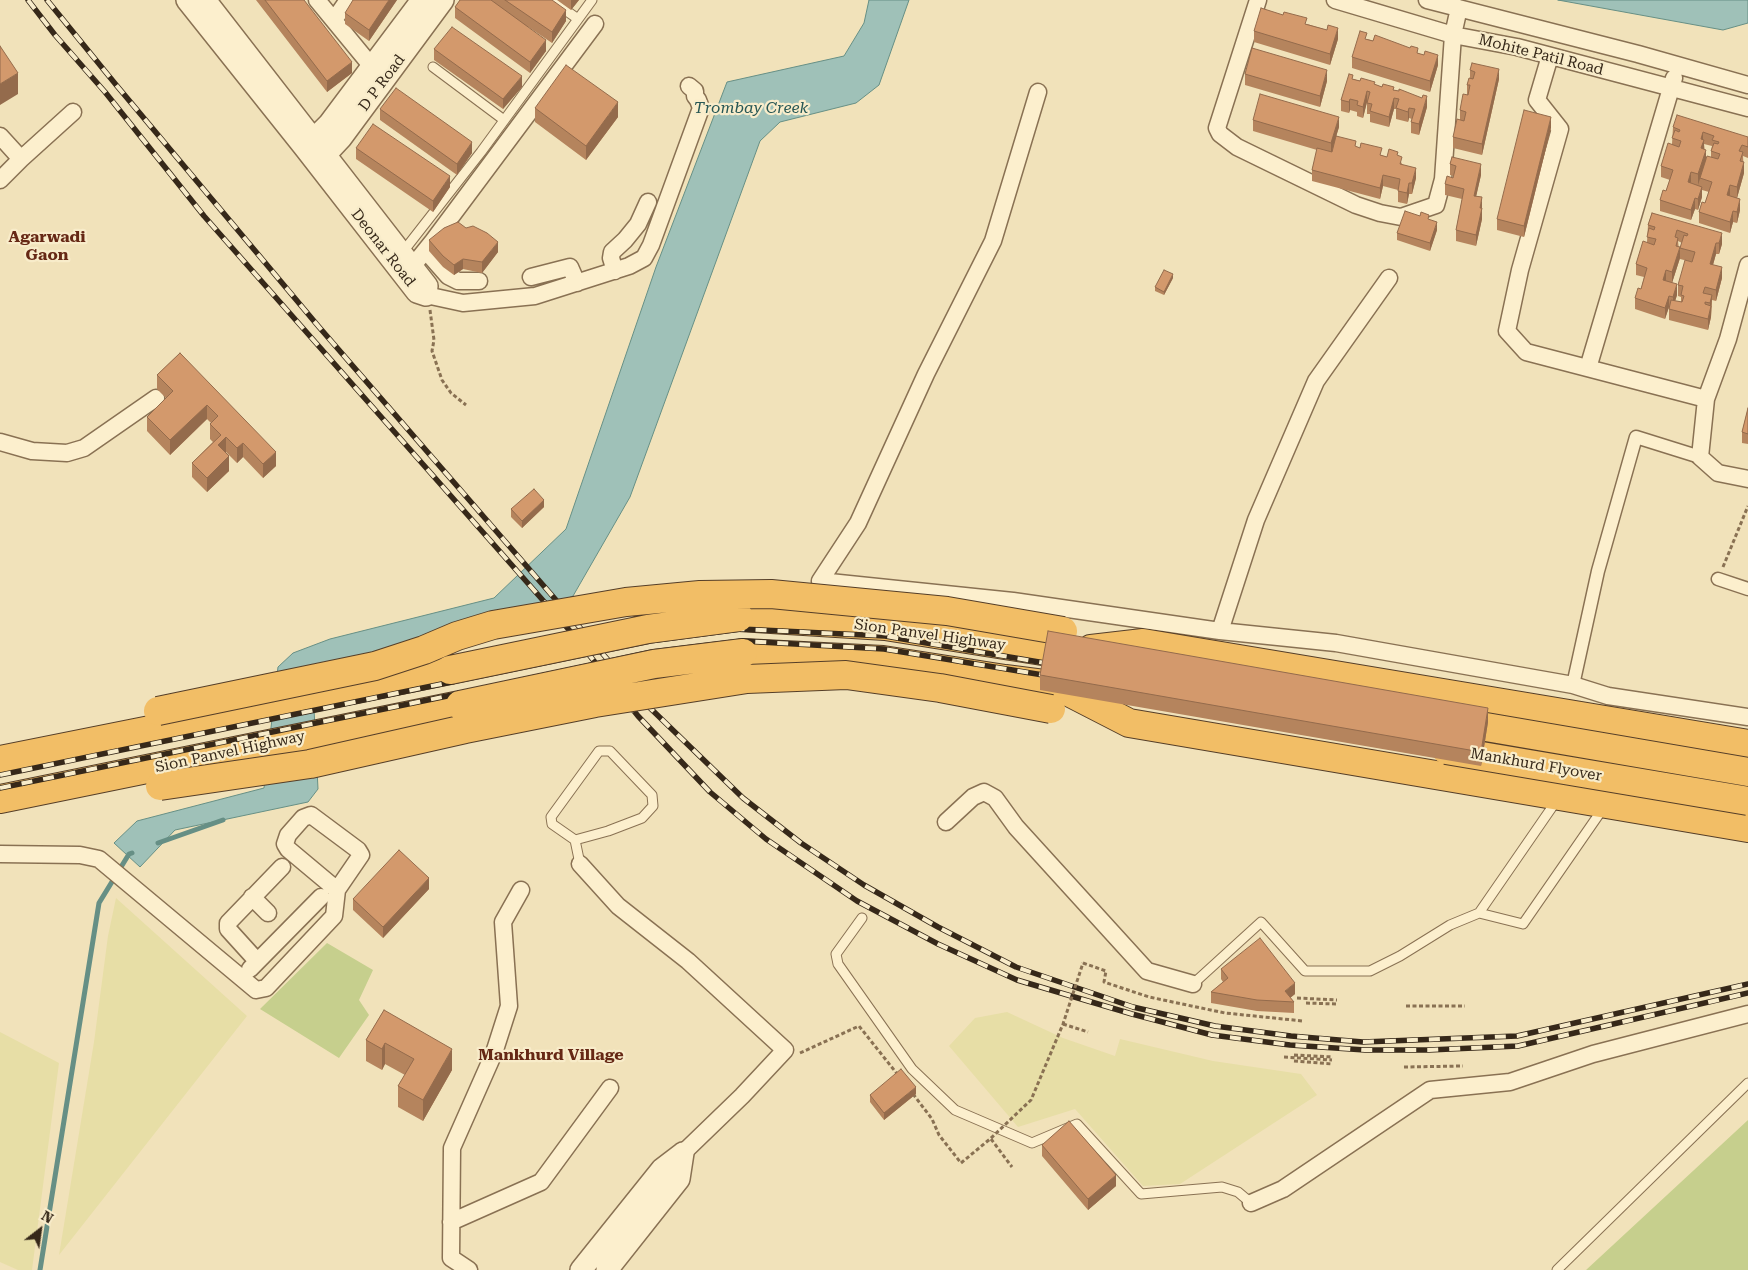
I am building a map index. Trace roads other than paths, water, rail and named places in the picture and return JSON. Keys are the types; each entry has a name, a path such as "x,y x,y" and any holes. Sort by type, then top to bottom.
{"highway":[{"path":"0,760 90,741 158,711 375,666 493,625 626,602 700,595 771,594 947,611 1062,642 1141,656 1596,719 1635,734 1748,744"},
{"name":"Sion Panvel Highway","path":"90,741 450,670 648,628 739,617 885,626 1062,642"},
{"name":"Sion Panvel Highway","path":"0,798 654,664 743,653 883,660 1005,679 1054,697"},
{"path":"92,780 160,786 310,764 465,729 594,703 747,678 846,675 940,688 1054,697 1131,710 1610,795 1748,828"},
{"name":"Mankhurd Flyover","path":"1424,717 1748,772"},
{"name":"Mankhurd Flyover","path":"1426,747 1748,801"}],"street":[{"name":"Deonar Road","path":"187,0 411,262 427,286 426,295"},
{"name":"Deonar Road","path":"205,0 315,151"},
{"path":"317,0 373,68"},
{"path":"334,20 348,0"},
{"name":"D P Road","path":"315,151 329,124 373,68 422,0"},
{"name":"D P Road","path":"315,151 341,138 443,0"},
{"path":"1258,0 1217,128 1220,134 1237,147 1356,205 1380,213 1401,217 1436,205 1443,179 1454,35 1459,8"},
{"name":"Mohite Patil Road","path":"1335,0 1454,35 1517,47 1748,108"},
{"path":"1427,0 1748,85"},
{"path":"479,281 458,281 411,262 594,24"},
{"path":"1623,75 1628,52"},
{"path":"1550,56 1537,100 1560,129 1520,270 1508,331 1526,352 1706,398"},
{"path":"1588,368 1672,88 1677,65"},
{"path":"426,295 463,303 535,296 615,271 644,258 651,245 701,108 695,96 695,91 689,86"},
{"path":"1038,92 993,241 926,374 858,523 820,581 1013,601 1220,631 1336,642 1573,685 1596,719 1748,717"},
{"path":"0,180 73,112"},
{"path":"0,136 21,159"},
{"path":"615,271 611,258 612,252 638,224 648,202"},
{"path":"531,277 576,265 577,283"},
{"path":"1700,457 1706,398 1728,339 1748,265"},
{"path":"1220,631 1256,520 1316,381 1389,278"},
{"path":"0,442 32,452 67,453 84,448 156,398"},
{"path":"1573,685 1598,571 1636,437 1700,457 1718,473 1748,479"},
{"path":"1718,579 1748,590"},
{"path":"946,822 972,797 984,792 995,798 1016,826 1147,971 1193,984"},
{"path":"0,854 80,855 99,859 256,990 266,988 334,916 337,890 361,855 358,850 311,815 303,818 288,836 286,844 288,849 337,890"},
{"path":"580,864 618,906 688,961 785,1050 742,1096 683,1153 662,1169 581,1270"},
{"path":"257,961 228,929 228,923 282,867"},
{"path":"469,1270 447,1264 451,1222 452,1148 494,1054 509,1006 503,922 521,890"},
{"path":"241,977 321,896"},
{"path":"252,897 268,913"},
{"path":"1251,1203 1283,1188 1430,1090 1510,1082 1593,1054 1748,1014"},
{"path":"451,1222 541,1182 610,1088"},
{"path":"607,1270 679,1179 683,1153"}],"lane":[{"path":"550,0 578,19"},
{"path":"411,262 477,149 504,120 529,86 551,48 578,19 592,0"},
{"path":"433,67 504,120"},
{"path":"521,80 529,86"},
{"path":"448,179 456,185"},
{"path":"1193,984 1261,922 1306,971 1370,971 1400,956 1450,926 1479,913 1564,787 1596,719"},
{"path":"1479,913 1524,924 1610,795 1635,734"},
{"path":"575,840 608,831 642,818 653,806 652,795 610,751 600,751 551,817 552,824 575,840 580,864"},
{"path":"862,918 836,954 838,964 912,1069 955,1110 1032,1143 1077,1124 1141,1194 1222,1187 1238,1192 1251,1203"},
{"path":"1557,1270 1748,1083"}],"water":[{"name":"Trombay Creek","path":"869,0 909,0 879,85 856,103 780,122 760,141 630,497 573,596 506,626 313,689 318,789 308,802 175,830 140,867 114,843 137,821 264,788 278,667 293,653 330,639 494,598 566,529 656,267 727,82 844,56 864,23"},
{"path":"1558,0 1748,0 1748,23 1723,30"}],"waterway":[{"path":"158,843 223,820"},
{"path":"40,1270 99,903 129,854 132,853"}],"railway":[{"path":"28,0 55,35 105,92 204,216 570,631 638,716 710,792 766,839 857,901 938,944 1017,980 1132,1014 1212,1035 1290,1045 1365,1050 1429,1050 1518,1046 1748,993"},
{"path":"47,0 319,327 648,706 743,798 801,843 864,885 938,927 1016,967 1133,1007 1215,1026 1291,1036 1363,1042 1517,1036 1748,984"},
{"path":"0,775 650,641 741,629 885,636 1045,663"},
{"path":"0,788 652,652 742,641 884,649 1043,675"},
{"path":"1486,736 1748,780"},
{"path":"1484,747 1748,789"}],"district":[{"name":"Agarwadi Gaon","path":"47,246"},
{"name":"Mankhurd Village","path":"551,1055"}]}
